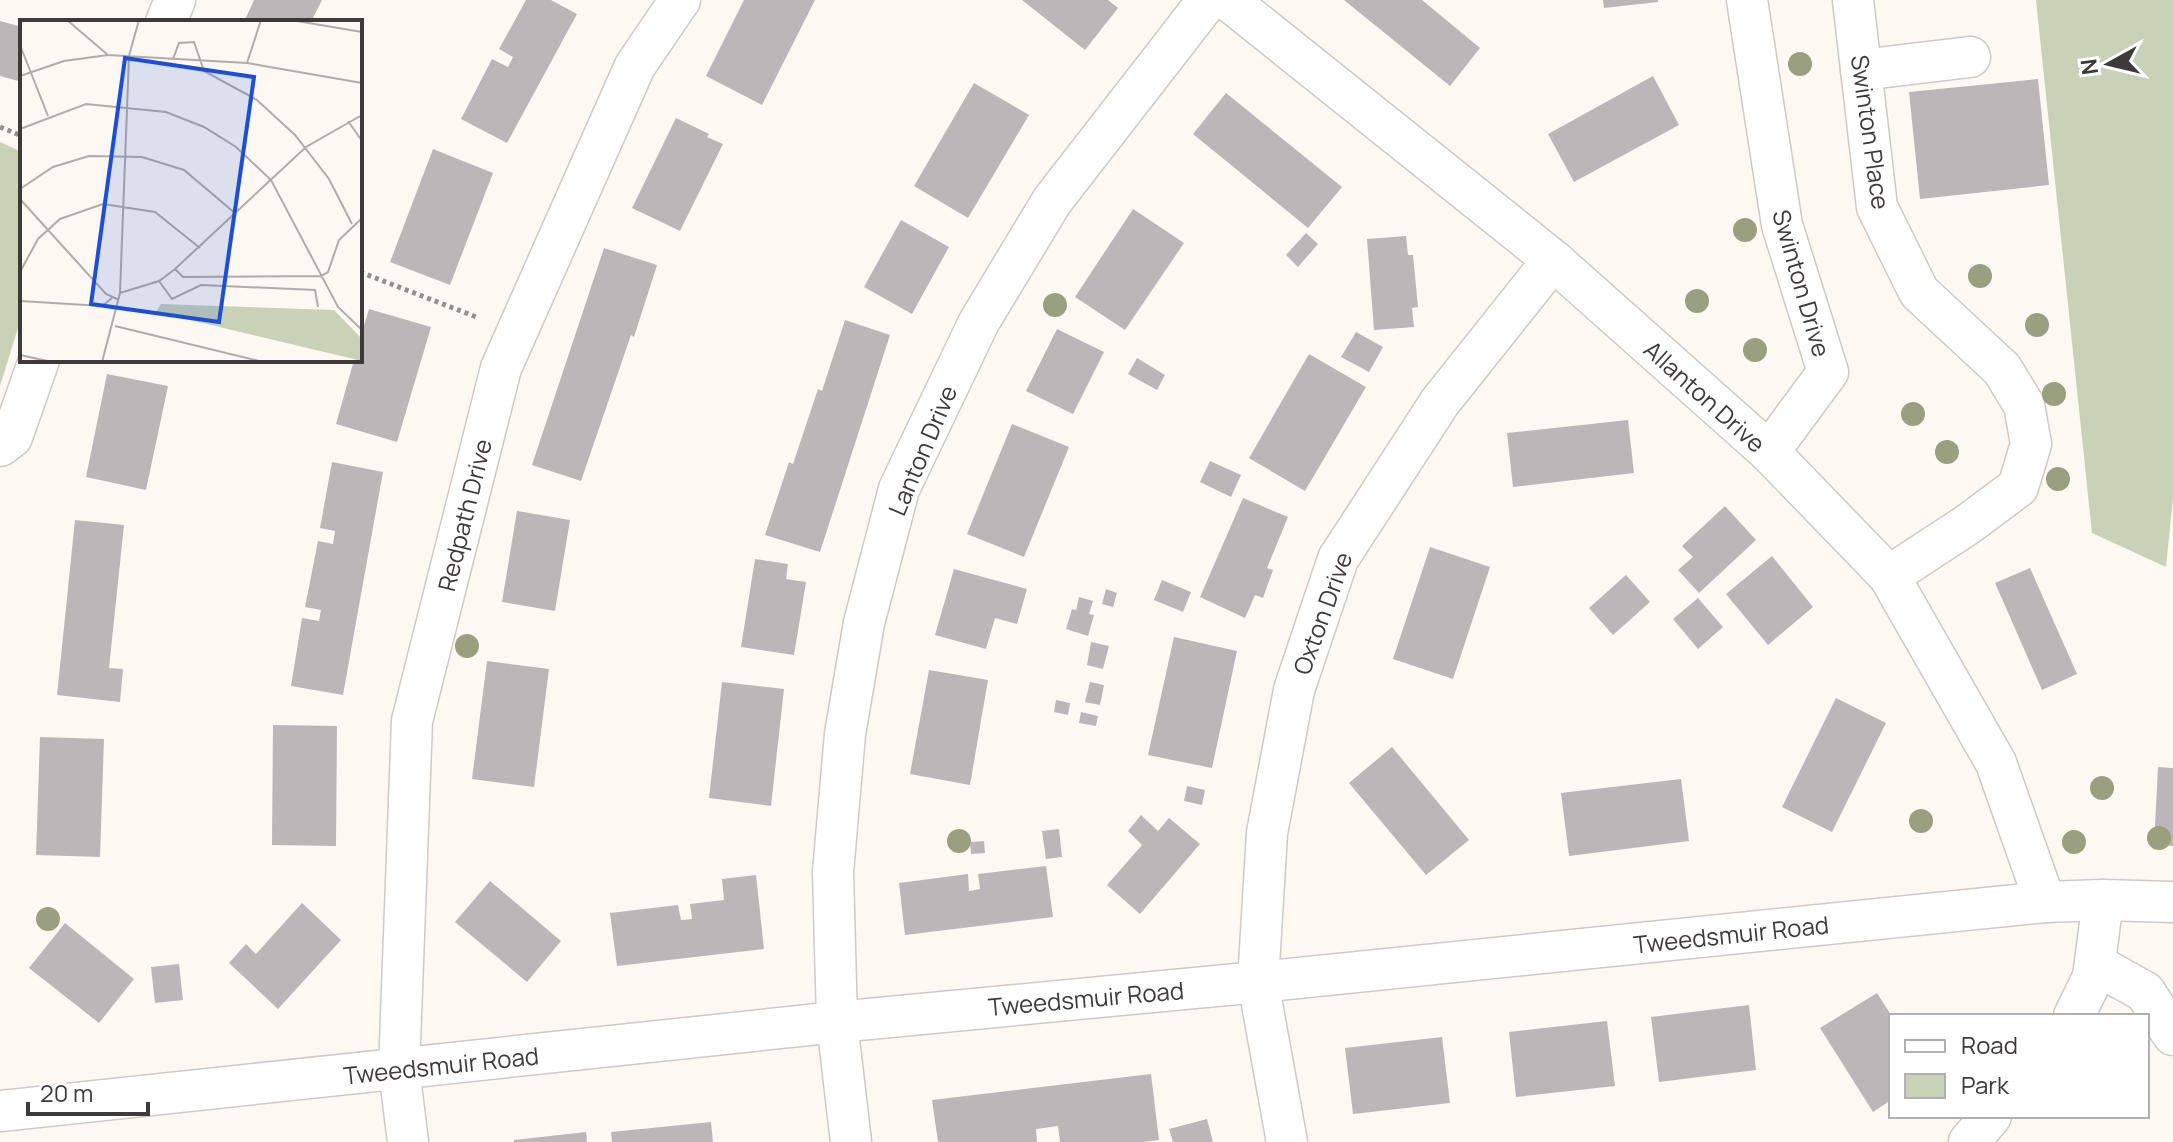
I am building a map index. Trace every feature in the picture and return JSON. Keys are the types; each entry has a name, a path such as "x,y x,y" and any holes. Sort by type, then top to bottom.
{"street":[{"path":"167,20 175,0"},
{"name":"Redpath Drive","path":"408,1142 399,1069 412,721 501,368 635,66 680,0"},
{"name":"Lanton Drive","path":"851,1142 837,1022 833,872 845,734 864,623 899,489 979,322 1052,201 1208,0"},
{"name":"Allanton Drive","path":"1228,0 1553,260 1769,452 1889,576 1996,763 2045,902"},
{"name":"Swinton Drive","path":"1747,0 1782,225 1828,372 1769,452"},
{"name":"Swinton Place","path":"1853,0 1877,207 1919,292 2002,369 2024,405 2031,444 2018,487 1889,576"},
{"path":"1861,70 1970,57"},
{"name":"Oxton Drive","path":"1287,1142 1258,982 1267,833 1294,690 1338,559 1440,402 1553,260"},
{"path":"0,446 12,437 38,362"},
{"path":"2075,1014 2093,977 2103,900"},
{"name":"Tweedsmuir Road","path":"0,1111 837,1022 2045,902 2173,902"},
{"path":"2095,964 2145,992 2173,1035"},
{"path":"1969,1142 1989,1118"}],"path":[{"path":"0,127 20,135"},
{"path":"362,273 459,311 518,330"}],"green space":[{"path":"2036,0 2173,0 2173,498 2166,567 2092,533"},
{"path":"0,142 20,151 20,321 0,386"}],"building":[{"path":"254,0 322,0 312,20 245,20"},
{"path":"526,0 551,0 577,14 507,143 461,119 492,59 508,67 513,57 499,49"},
{"path":"744,0 815,0 762,105 706,76"},
{"path":"1022,0 1108,0 1118,8 1085,50"},
{"path":"1344,0 1422,0 1480,48 1450,86"},
{"path":"1603,0 1658,0 1658,2 1604,8"},
{"path":"0,21 20,26 20,81 0,76"},
{"path":"1653,76 1679,125 1574,182 1548,134"},
{"path":"2038,79 2049,185 1920,199 1909,92"},
{"path":"974,83 1029,115 968,218 914,186"},
{"path":"1226,93 1342,187 1308,228 1193,134"},
{"path":"676,118 723,144 680,231 632,208"},
{"path":"433,149 493,173 450,285 390,262"},
{"path":"1133,209 1184,243 1125,330 1075,297"},
{"path":"901,220 949,247 912,314 864,287"},
{"path":"1306,233 1318,244 1298,267 1286,255"},
{"path":"1406,236 1408,255 1413,255 1418,307 1412,308 1414,327 1374,330 1367,239"},
{"path":"604,248 657,265 581,481 532,465"},
{"path":"369,309 431,327 397,442 336,424 353,362 362,362 362,332"},
{"path":"845,320 890,335 820,552 765,535 789,462 793,464 818,389 822,391"},
{"path":"1057,329 1104,352 1073,414 1026,391"},
{"path":"1356,332 1383,347 1369,372 1341,357"},
{"path":"1309,354 1366,387 1305,491 1249,458"},
{"path":"1137,358 1165,375 1157,390 1128,374"},
{"path":"107,374 168,386 146,490 86,477"},
{"path":"1628,420 1634,473 1513,487 1507,433"},
{"path":"1012,424 1069,447 1024,557 967,534"},
{"path":"1210,461 1241,475 1231,497 1200,482"},
{"path":"332,462 383,472 343,695 291,686 302,618 319,621 321,610 305,607 318,541 333,544 335,531 320,528"},
{"path":"1243,498 1288,517 1267,568 1273,570 1263,598 1255,595 1245,618 1200,597"},
{"path":"1725,506 1756,540 1699,593 1678,570 1693,557 1682,546"},
{"path":"517,511 570,520 555,611 502,602"},
{"path":"75,520 124,525 109,668 123,669 120,702 57,695"},
{"path":"1430,547 1490,567 1453,679 1393,659"},
{"path":"1772,556 1813,607 1768,645 1726,594"},
{"path":"755,559 788,564 786,579 806,582 794,655 741,647"},
{"path":"2030,568 2077,674 2042,690 1995,583"},
{"path":"954,569 1027,589 1017,624 995,618 986,649 935,635"},
{"path":"1626,575 1650,602 1613,635 1589,608"},
{"path":"1162,580 1191,592 1183,612 1154,600"},
{"path":"1106,589 1117,593 1113,607 1102,604"},
{"path":"1079,597 1093,601 1089,614 1094,615 1088,636 1066,629"},
{"path":"1698,598 1723,627 1698,649 1673,619"},
{"path":"1174,637 1237,651 1212,768 1148,755"},
{"path":"1091,642 1109,646 1103,669 1087,665"},
{"path":"487,661 549,669 534,787 472,779"},
{"path":"929,670 988,680 970,785 910,774"},
{"path":"722,682 784,689 771,806 709,798"},
{"path":"1090,682 1104,685 1100,705 1085,702"},
{"path":"1836,698 1886,723 1832,832 1782,807"},
{"path":"1056,700 1070,703 1068,715 1054,712"},
{"path":"1081,712 1098,716 1096,726 1079,723"},
{"path":"273,725 337,726 336,846 272,845"},
{"path":"40,737 104,739 100,857 36,855"},
{"path":"1392,747 1469,840 1426,875 1349,783"},
{"path":"2158,767 2173,768 2173,846 2154,845"},
{"path":"1681,779 1689,841 1569,856 1561,793"},
{"path":"1187,786 1205,790 1202,805 1184,801"},
{"path":"1141,815 1158,831 1169,818 1200,844 1140,914 1107,885 1142,845 1128,831"},
{"path":"1059,829 1062,857 1046,859 1042,831"},
{"path":"984,841 985,853 971,854 970,842"},
{"path":"1046,866 1053,917 905,935 899,883 968,874 969,891 980,889 978,874"},
{"path":"756,875 764,949 617,966 610,913 678,905 681,920 692,919 690,904 724,900 722,879"},
{"path":"490,881 561,941 527,982 455,922"},
{"path":"302,903 341,940 278,1009 229,963 246,944 256,954"},
{"path":"65,923 134,979 99,1023 29,968"},
{"path":"179,964 183,1000 155,1003 151,967"},
{"path":"1877,993 1890,1014 1889,1101 1873,1112 1820,1028"},
{"path":"1749,1005 1756,1070 1659,1082 1651,1017"},
{"path":"1607,1021 1615,1086 1516,1097 1509,1032"},
{"path":"1442,1037 1450,1103 1353,1114 1345,1048"},
{"path":"1151,1074 1159,1140 1060,1142 1058,1126 1036,1129 1037,1142 938,1142 932,1100"},
{"path":"1207,1119 1213,1142 1173,1142 1169,1129"},
{"path":"711,1122 713,1142 612,1142 611,1132"},
{"path":"586,1132 587,1142 514,1142 514,1140"}]}
